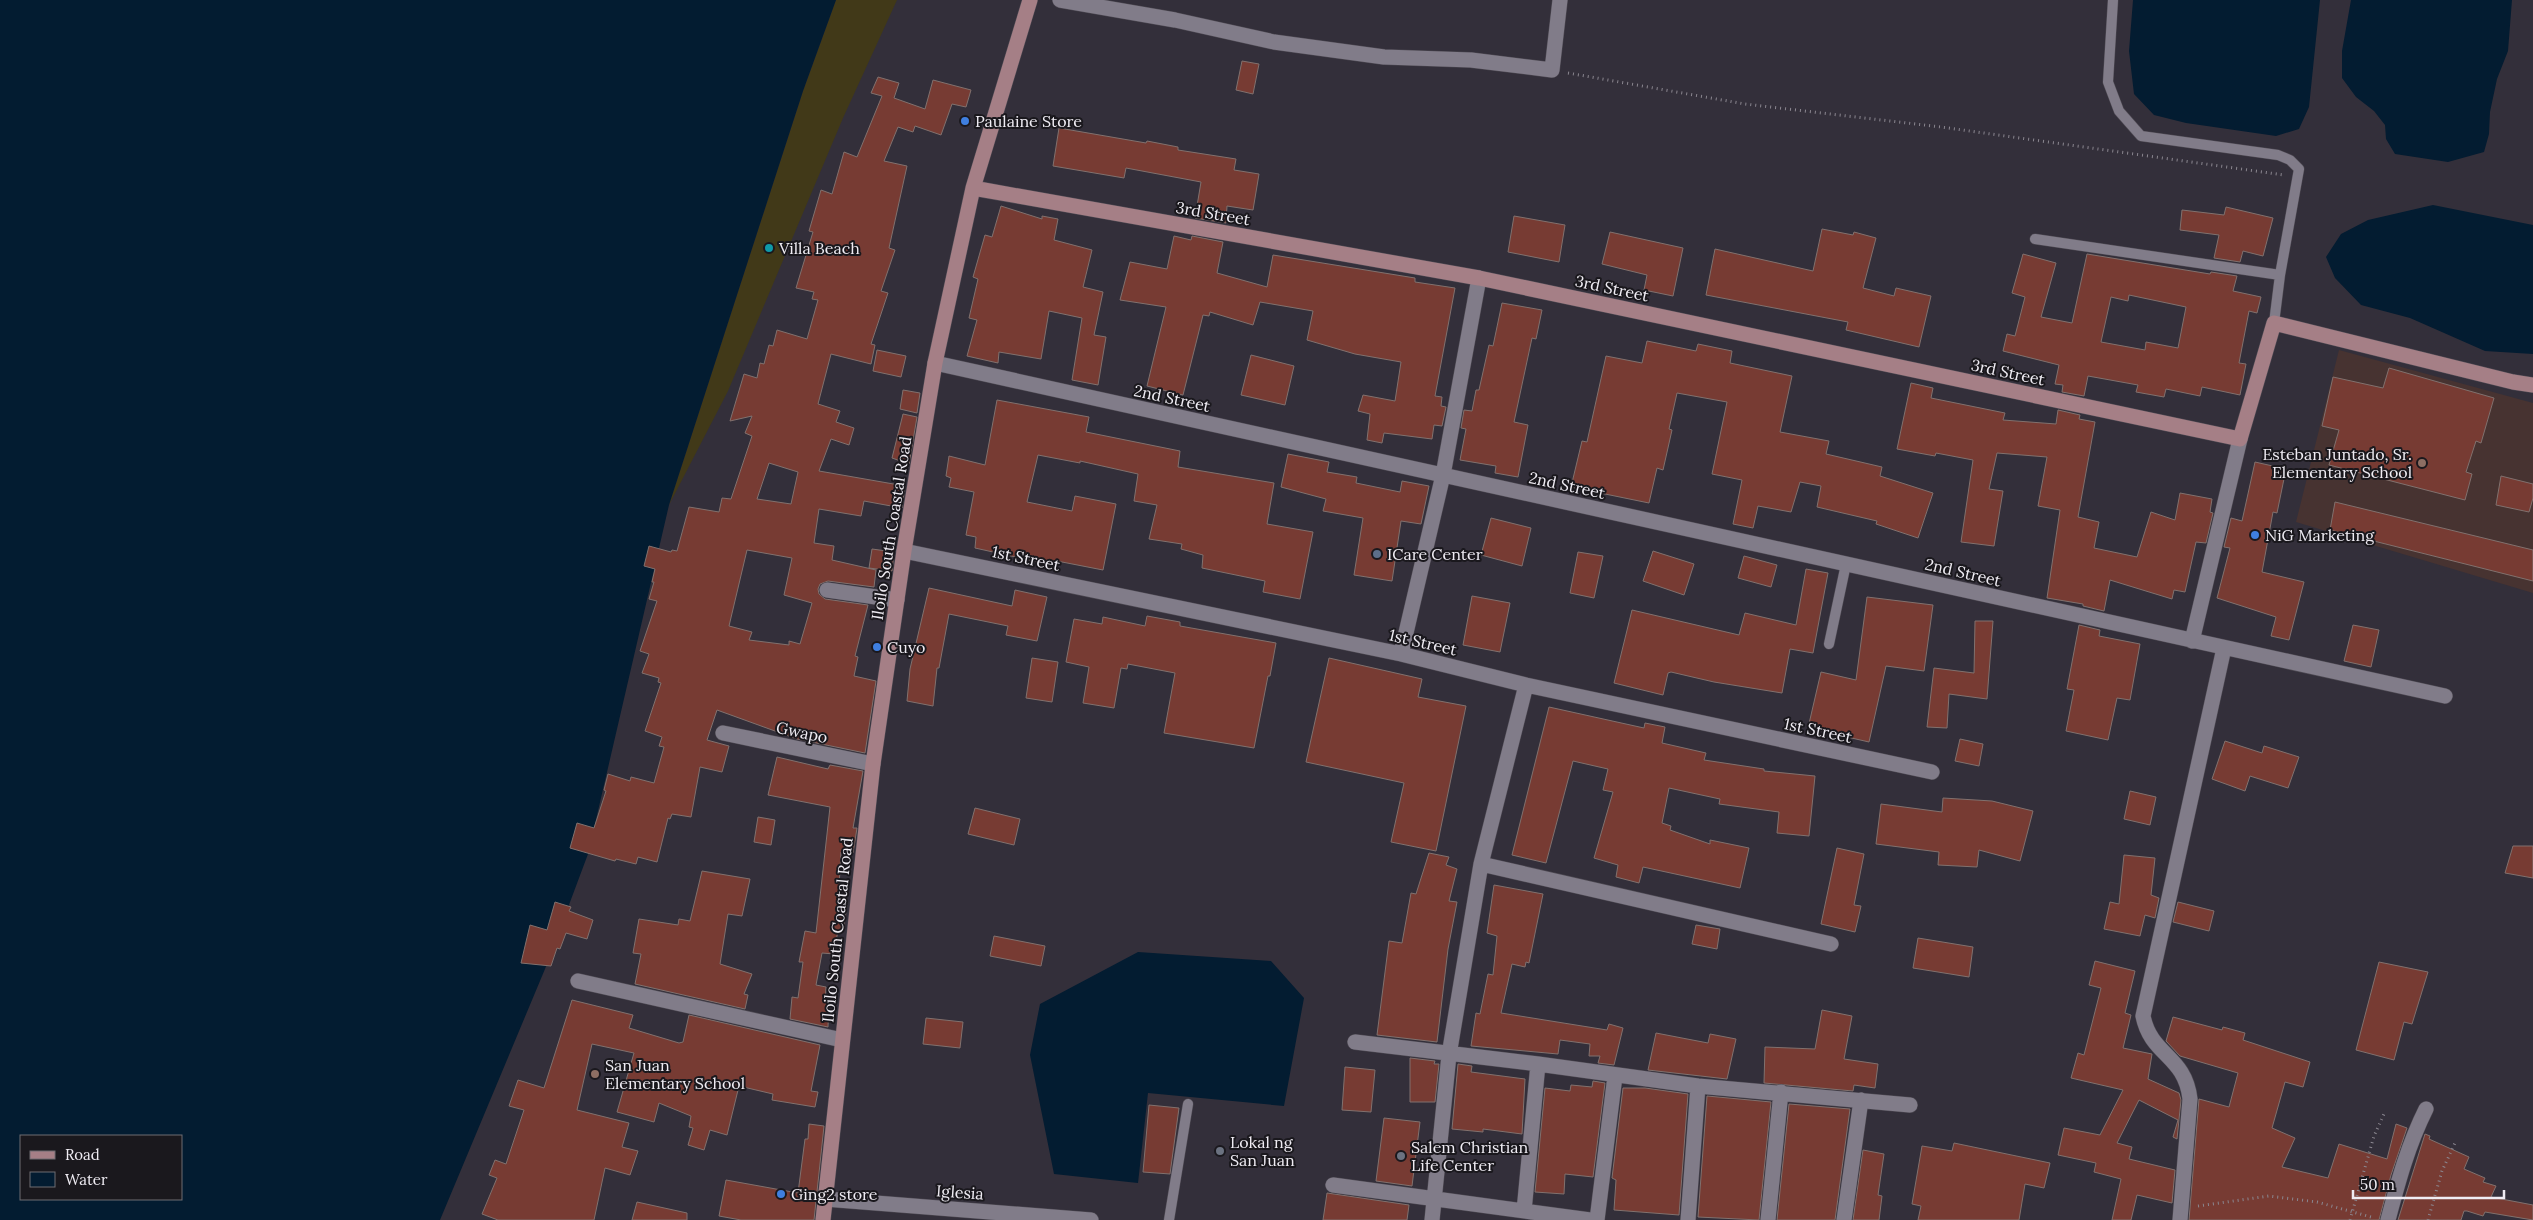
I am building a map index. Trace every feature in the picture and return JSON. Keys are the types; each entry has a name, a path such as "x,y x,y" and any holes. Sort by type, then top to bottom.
{"street":[{"name":"Iloilo South Coastal Road","path":"823,1220 873,764 904,551 935,363 973,188 1030,0"},
{"path":"1060,0 1175,20 1274,42 1384,57 1471,60 1552,70 1560,0"},
{"name":"3rd Street","path":"973,188 1479,278 2240,439"},
{"path":"1401,654 1443,475 1479,278"},
{"path":"2192,641 2240,439 2274,323 2513,382 2533,385"},
{"name":"2nd Street","path":"935,363 2445,696"},
{"name":"1st Street","path":"904,551 1401,654 1526,685 1932,772"},
{"path":"827,590 897,600"},
{"path":"2182,1214 2190,1099 2188,1083 2176,1063 2153,1042 2146,1028 2143,1016 2224,648"},
{"path":"1432,1220 1449,1055 1480,864 1526,685"},
{"name":"Gwapo","path":"723,733 873,764"},
{"path":"1480,864 1830,944"},
{"path":"578,982 842,1040"},
{"path":"1355,1042 1698,1086 1910,1105"},
{"path":"1524,1211 1538,1064"},
{"path":"1597,1220 1615,1076"},
{"path":"1688,1220 1698,1086"},
{"path":"1768,1220 1781,1092"},
{"path":"1844,1220 1861,1100"},
{"path":"2380,1219 2403,1165 2415,1129 2426,1109"},
{"path":"1333,1185 1590,1220"},
{"name":"Iglesia","path":"825,1199 1024,1217 1091,1220"}],"lane":[{"path":"2114,0 2108,82 2119,111 2141,136 2278,155 2290,160 2299,169 2280,275 2274,323"},
{"path":"2035,239 2280,275"},
{"path":"1829,644 1846,564"},
{"path":"1169,1220 1188,1104"}],"path":[{"path":"1552,70 1746,104 1941,127 2297,177"},
{"path":"2350,1220 2374,1136 2384,1114"},
{"path":"2428,1220 2442,1171 2455,1143"},
{"path":"2182,1214 2269,1196 2317,1202 2380,1219"}],"shaded area":[{"name":"Esteban Juntado, Sr. Elementary School","path":"2339,350 2533,403 2533,593 2296,522"}],"sand":[{"name":"Villa Beach","path":"836,0 897,0 843,118 728,391 669,505 803,91"}],"water":[{"path":"0,0 836,0 803,91 669,505 588,854 545,969 440,1220 0,1220"},
{"path":"2133,0 2320,0 2309,107 2299,129 2276,136 2186,123 2154,115 2134,94 2129,51"},
{"path":"2351,0 2512,0 2508,51 2497,79 2490,112 2489,134 2484,152 2448,162 2395,154 2386,139 2385,125 2374,111 2356,97 2342,78 2342,51"},
{"path":"2433,205 2533,225 2533,354 2485,351 2410,318 2361,305 2335,278 2326,257 2341,234 2368,220"},
{"path":"1138,952 1271,961 1304,998 1284,1106 1148,1093 1138,1183 1054,1174 1030,1055 1040,1004"}],"building":[{"path":"1242,61 1259,64 1253,94 1236,90"},
{"path":"878,77 899,83 894,98 925,109 933,80 971,90 966,107 952,104 941,135 915,126 913,132 898,127 884,161 907,166 889,248 895,250 881,291 888,293 871,344 875,345 871,364 831,354 818,404 840,411 836,422 854,428 849,445 831,439 819,471 905,486 902,508 864,501 861,516 819,509 814,543 834,546 832,560 876,570 874,587 828,581 820,584 818,589 819,594 825,599 868,605 855,656 858,657 854,676 876,681 865,753 797,739 717,710 707,740 729,746 722,772 700,767 691,817 672,814 670,819 668,818 657,862 638,857 636,864 616,859 615,861 570,848 577,823 594,828 606,791 604,790 608,774 630,781 631,777 654,783 664,747 659,746 662,737 645,731 661,683 658,682 659,678 642,673 649,654 640,651 657,601 649,599 654,582 652,582 655,569 644,566 649,546 671,552 672,550 677,551 689,507 719,512 722,498 731,499 752,436 745,433 752,416 730,421 744,374 757,378 760,363 764,364 769,345 773,346 777,330 807,339 818,300 812,299 814,292 796,288 813,232 809,231 821,190 832,194 844,152 857,157 882,96 871,93","holes":["769,463 798,472 791,504 757,499","747,550 792,558 784,595 812,603 800,644 789,641 789,645 749,640 752,632 729,626"]},
{"path":"1059,128 1146,143 1147,141 1178,147 1178,150 1236,159 1234,170 1259,174 1253,210 1227,206 1226,223 1195,218 1201,182 1126,168 1124,178 1053,166"},
{"path":"1001,206 1042,219 1042,216 1058,219 1054,240 1092,250 1083,287 1103,292 1094,335 1106,337 1098,385 1072,380 1082,318 1049,311 1041,359 999,352 998,363 967,356 977,320 969,318 978,279 973,277 985,235 992,237"},
{"path":"2226,207 2273,218 2263,256 2243,251 2240,262 2214,258 2219,235 2180,230 2182,210 2224,215"},
{"path":"1514,216 1565,225 1559,262 1508,252"},
{"path":"1822,229 1853,235 1854,232 1876,238 1863,288 1894,296 1896,288 1931,296 1919,347 1846,330 1848,322 1706,295 1715,249 1813,271"},
{"path":"1610,232 1683,248 1673,296 1644,290 1647,275 1602,264"},
{"path":"1174,236 1191,240 1192,236 1223,242 1217,273 1267,287 1273,255 1415,278 1415,282 1455,288 1435,396 1442,397 1441,406 1446,407 1442,426 1434,425 1432,439 1384,433 1382,443 1367,440 1370,414 1358,411 1363,395 1395,401 1401,362 1355,354 1307,340 1313,311 1260,302 1253,325 1210,312 1209,316 1203,315 1183,395 1147,386 1166,307 1120,300 1130,262 1167,269"},
{"path":"2023,254 2056,263 2041,317 2072,323 2087,254 2210,274 2211,272 2237,276 2233,291 2261,297 2257,313 2249,311 2239,363 2246,364 2240,395 2202,387 2200,396 2166,389 2164,397 2136,392 2138,385 2088,376 2084,396 2062,392 2063,385 2055,384 2059,365 2003,351 2007,334 2015,336 2025,297 2012,293","holes":["2129,295 2186,307 2178,348 2146,342 2145,350 2101,342 2111,297 2128,301"]},
{"path":"1502,303 1542,310 1536,339 1532,338 1514,422 1528,425 1518,477 1495,473 1496,466 1460,460 1466,429 1461,428 1464,410 1472,411 1476,390 1479,390 1489,345 1493,346"},
{"path":"1647,341 1696,351 1698,344 1732,351 1730,363 1792,376 1780,432 1829,441 1826,454 1882,467 1880,476 1933,493 1918,538 1876,524 1877,521 1817,507 1821,486 1800,482 1791,512 1758,506 1753,528 1733,524 1742,480 1712,474 1727,402 1677,393 1669,429 1672,430 1663,470 1657,468 1649,503 1571,487 1582,441 1587,442 1606,356 1642,363"},
{"path":"877,350 906,356 901,377 873,371"},
{"path":"1251,355 1294,366 1285,405 1241,395"},
{"path":"2389,368 2494,398 2481,443 2476,441 2466,472 2472,474 2465,500 2329,465 2339,430 2322,426 2333,377 2383,388"},
{"path":"1911,383 1933,388 1931,398 2005,413 2003,420 2056,424 2058,410 2080,415 2079,419 2095,422 2078,517 2099,522 2094,548 2137,557 2151,512 2175,520 2180,493 2212,499 2210,512 2213,513 2206,543 2196,542 2185,592 2174,590 2172,599 2110,580 2104,611 2083,606 2083,604 2047,598 2060,510 2038,506 2047,457 1997,453 1989,489 2003,491 1994,546 1961,542 1973,460 1936,453 1935,456 1897,449"},
{"path":"903,390 920,393 917,413 900,409"},
{"path":"997,400 1089,417 1086,432 1180,451 1178,467 1274,483 1267,524 1313,532 1300,599 1263,592 1265,581 1202,568 1203,555 1181,549 1182,544 1149,539 1157,505 1134,501 1138,474 1080,461 1080,463 1038,455 1027,502 1072,511 1075,496 1116,504 1103,570 1057,561 1056,566 975,548 976,537 966,535 974,492 949,487 951,478 946,476 949,456 985,465"},
{"path":"903,414 917,417 909,464 892,458"},
{"path":"1288,454 1329,462 1327,472 1357,477 1356,483 1400,492 1402,481 1429,486 1421,524 1401,521 1392,581 1354,575 1363,518 1323,511 1326,499 1281,487"},
{"path":"2255,462 2286,469 2277,513 2273,512 2262,572 2304,582 2289,640 2271,636 2276,617 2217,598 2230,548 2224,547 2231,518 2242,521"},
{"path":"2501,476 2533,484 2533,498 2529,512 2496,505"},
{"path":"2335,502 2533,550 2533,581 2330,530"},
{"path":"1491,518 1531,528 1522,566 1481,555"},
{"path":"872,549 894,552 892,571 869,568"},
{"path":"1653,551 1694,564 1684,595 1643,581"},
{"path":"1578,552 1603,556 1594,598 1570,593"},
{"path":"1744,556 1777,565 1771,587 1738,578"},
{"path":"1806,569 1828,573 1813,653 1790,649 1782,693 1714,682 1671,672 1668,673 1663,695 1614,683 1632,610 1739,635 1745,613 1796,625"},
{"path":"929,588 1012,606 1015,590 1047,597 1037,641 1006,635 1008,626 949,614 939,668 937,668 933,706 907,701 910,669"},
{"path":"1472,596 1510,603 1500,652 1463,645"},
{"path":"1867,597 1933,605 1924,671 1886,666 1869,742 1808,728 1821,672 1856,680"},
{"path":"1147,616 1180,622 1180,626 1276,643 1254,748 1164,733 1175,673 1128,664 1127,669 1121,668 1114,708 1083,703 1089,667 1066,662 1074,619 1102,624 1103,617 1145,626"},
{"path":"1975,621 1993,621 1987,699 1949,694 1947,728 1927,727 1934,668 1974,673"},
{"path":"2079,625 2100,630 2099,636 2140,644 2130,700 2117,698 2108,740 2066,731 2074,690 2067,689"},
{"path":"2353,625 2379,630 2371,667 2344,661"},
{"path":"1032,658 1058,662 1052,702 1026,698"},
{"path":"1329,658 1422,679 1418,697 1466,706 1436,851 1391,842 1404,783 1306,762"},
{"path":"1549,707 1644,728 1645,723 1665,727 1662,743 1706,753 1704,760 1764,769 1764,771 1815,776 1809,836 1777,833 1779,812 1719,804 1720,799 1669,788 1662,823 1671,826 1670,830 1710,844 1710,840 1749,848 1740,888 1643,867 1639,883 1616,877 1618,865 1594,858 1613,792 1603,790 1608,769 1573,761 1546,863 1512,855"},
{"path":"1960,739 1983,744 1979,766 1955,761"},
{"path":"2225,741 2262,753 2264,746 2299,757 2288,788 2250,776 2245,791 2212,779"},
{"path":"777,757 828,769 830,765 863,771 853,828 857,828 853,853 841,852 838,904 847,905 843,931 838,930 834,954 822,953 816,985 826,987 825,1002 829,1003 828,1027 790,1019 792,997 798,998 803,962 799,962 805,931 816,933 830,807 768,795"},
{"path":"2130,791 2156,797 2150,825 2124,819"},
{"path":"1943,798 1992,801 2033,811 2020,861 1979,850 1977,867 1938,865 1939,852 1876,844 1881,804 1942,812"},
{"path":"975,808 1020,819 1014,845 968,834"},
{"path":"758,817 775,820 771,845 754,842"},
{"path":"2513,846 2533,846 2533,878 2505,873"},
{"path":"1837,848 1864,854 1854,905 1861,906 1855,932 1821,924"},
{"path":"1429,853 1449,857 1446,865 1457,869 1449,901 1457,902 1448,949 1437,1042 1377,1035 1389,941 1402,943 1411,893 1416,894"},
{"path":"2124,855 2155,858 2151,895 2159,898 2155,918 2145,915 2140,936 2104,929 2110,902 2119,904"},
{"path":"702,871 750,879 742,916 728,914 720,964 752,974 744,994 748,995 745,1009 635,984 641,954 633,953 639,919 678,925 679,919 690,921"},
{"path":"1494,885 1543,894 1529,963 1526,962 1525,967 1512,964 1501,1013 1607,1030 1609,1024 1623,1028 1614,1065 1598,1063 1600,1056 1589,1056 1590,1044 1560,1040 1558,1054 1471,1046 1476,1013 1480,1014 1488,974 1493,975 1497,936 1487,933"},
{"path":"555,902 571,907 569,911 593,920 587,939 566,933 560,949 557,948 551,966 521,963 530,925 547,930"},
{"path":"2178,902 2214,911 2209,931 2173,922"},
{"path":"1696,925 1720,929 1717,949 1692,944"},
{"path":"994,936 1045,946 1041,966 990,956"},
{"path":"1918,938 1973,947 1969,977 1913,968"},
{"path":"2095,961 2135,971 2125,1013 2131,1015 2123,1048 2152,1054 2148,1079 2179,1093 2181,1100 2177,1139 2173,1137 2178,1120 2139,1100 2117,1143 2132,1147 2129,1159 2175,1170 2172,1203 2137,1195 2131,1220 2112,1220 2121,1179 2094,1172 2096,1163 2058,1155 2064,1128 2100,1135 2123,1090 2071,1078 2078,1053 2084,1055 2101,988 2089,985"},
{"path":"2379,962 2428,972 2412,1024 2404,1022 2394,1060 2356,1050"},
{"path":"572,1000 633,1015 629,1028 679,1043 683,1042 689,1015 820,1045 811,1091 818,1092 815,1107 772,1100 773,1094 739,1086 727,1135 710,1130 704,1150 688,1145 693,1128 689,1127 691,1116 659,1103 654,1122 617,1112 634,1053 592,1044 577,1110 629,1123 622,1147 638,1151 630,1175 605,1168 594,1220 498,1220 482,1214 497,1178 489,1175 495,1160 506,1164 524,1110 509,1106 518,1080 544,1088"},
{"path":"1822,1010 1852,1016 1844,1059 1878,1064 1875,1088 1854,1085 1853,1091 1764,1083 1765,1047 1815,1049"},
{"path":"2173,1017 2222,1030 2223,1027 2245,1033 2243,1040 2310,1062 2303,1087 2285,1082 2272,1128 2295,1138 2282,1167 2328,1178 2339,1144 2387,1159 2396,1124 2407,1128 2391,1175 2379,1220 2189,1220 2199,1099 2229,1107 2238,1073 2180,1056 2166,1041"},
{"path":"926,1018 963,1022 960,1048 923,1044"},
{"path":"1656,1033 1708,1043 1710,1034 1736,1039 1727,1079 1648,1070"},
{"path":"1410,1058 1435,1061 1434,1064 1439,1064 1435,1102 1410,1102"},
{"path":"1458,1064 1472,1066 1471,1072 1525,1079 1522,1134 1483,1129 1483,1132 1452,1129"},
{"path":"1345,1067 1375,1070 1371,1112 1342,1110"},
{"path":"1593,1081 1605,1083 1593,1177 1565,1174 1564,1194 1535,1192 1545,1088 1570,1091 1571,1085 1592,1087"},
{"path":"1623,1088 1645,1088 1688,1094 1679,1215 1614,1210 1616,1180 1612,1178"},
{"path":"1707,1096 1771,1102 1759,1220 1698,1217"},
{"path":"1789,1104 1850,1109 1835,1220 1777,1220"},
{"path":"1149,1105 1179,1108 1170,1174 1143,1172"},
{"path":"1384,1118 1420,1122 1412,1186 1376,1181"},
{"path":"809,1124 824,1126 814,1220 741,1220 719,1216 726,1180 798,1193 805,1139 808,1139"},
{"path":"2425,1134 2430,1136 2429,1139 2469,1157 2464,1169 2485,1178 2483,1182 2496,1186 2491,1197 2533,1205 2533,1220 2485,1212 2483,1216 2464,1211 2461,1220 2398,1220"},
{"path":"1954,1143 2050,1163 2044,1188 2025,1184 2019,1220 1918,1220 1921,1206 1912,1204 1922,1146 1952,1151"},
{"path":"1863,1150 1884,1154 1878,1195 1882,1196 1879,1220 1853,1220"},
{"path":"1327,1193 1409,1205 1407,1220 1323,1220"},
{"path":"637,1202 687,1213 687,1220 632,1220"}],"place":[{"name":"Paulaine Store","path":"965,121"},
{"name":"Villa Beach","path":"769,248"},
{"name":"Esteban Juntado, Sr. Elementary School","path":"2422,463"},
{"name":"NiG Marketing","path":"2255,535"},
{"name":"ICare Center","path":"1377,554"},
{"name":"Cuyo","path":"877,647"},
{"name":"San Juan Elementary School","path":"595,1074"},
{"name":"Lokal ng San Juan","path":"1220,1151"},
{"name":"Salem Christian Life Center","path":"1401,1156"},
{"name":"Ging2 store","path":"781,1194"}]}
